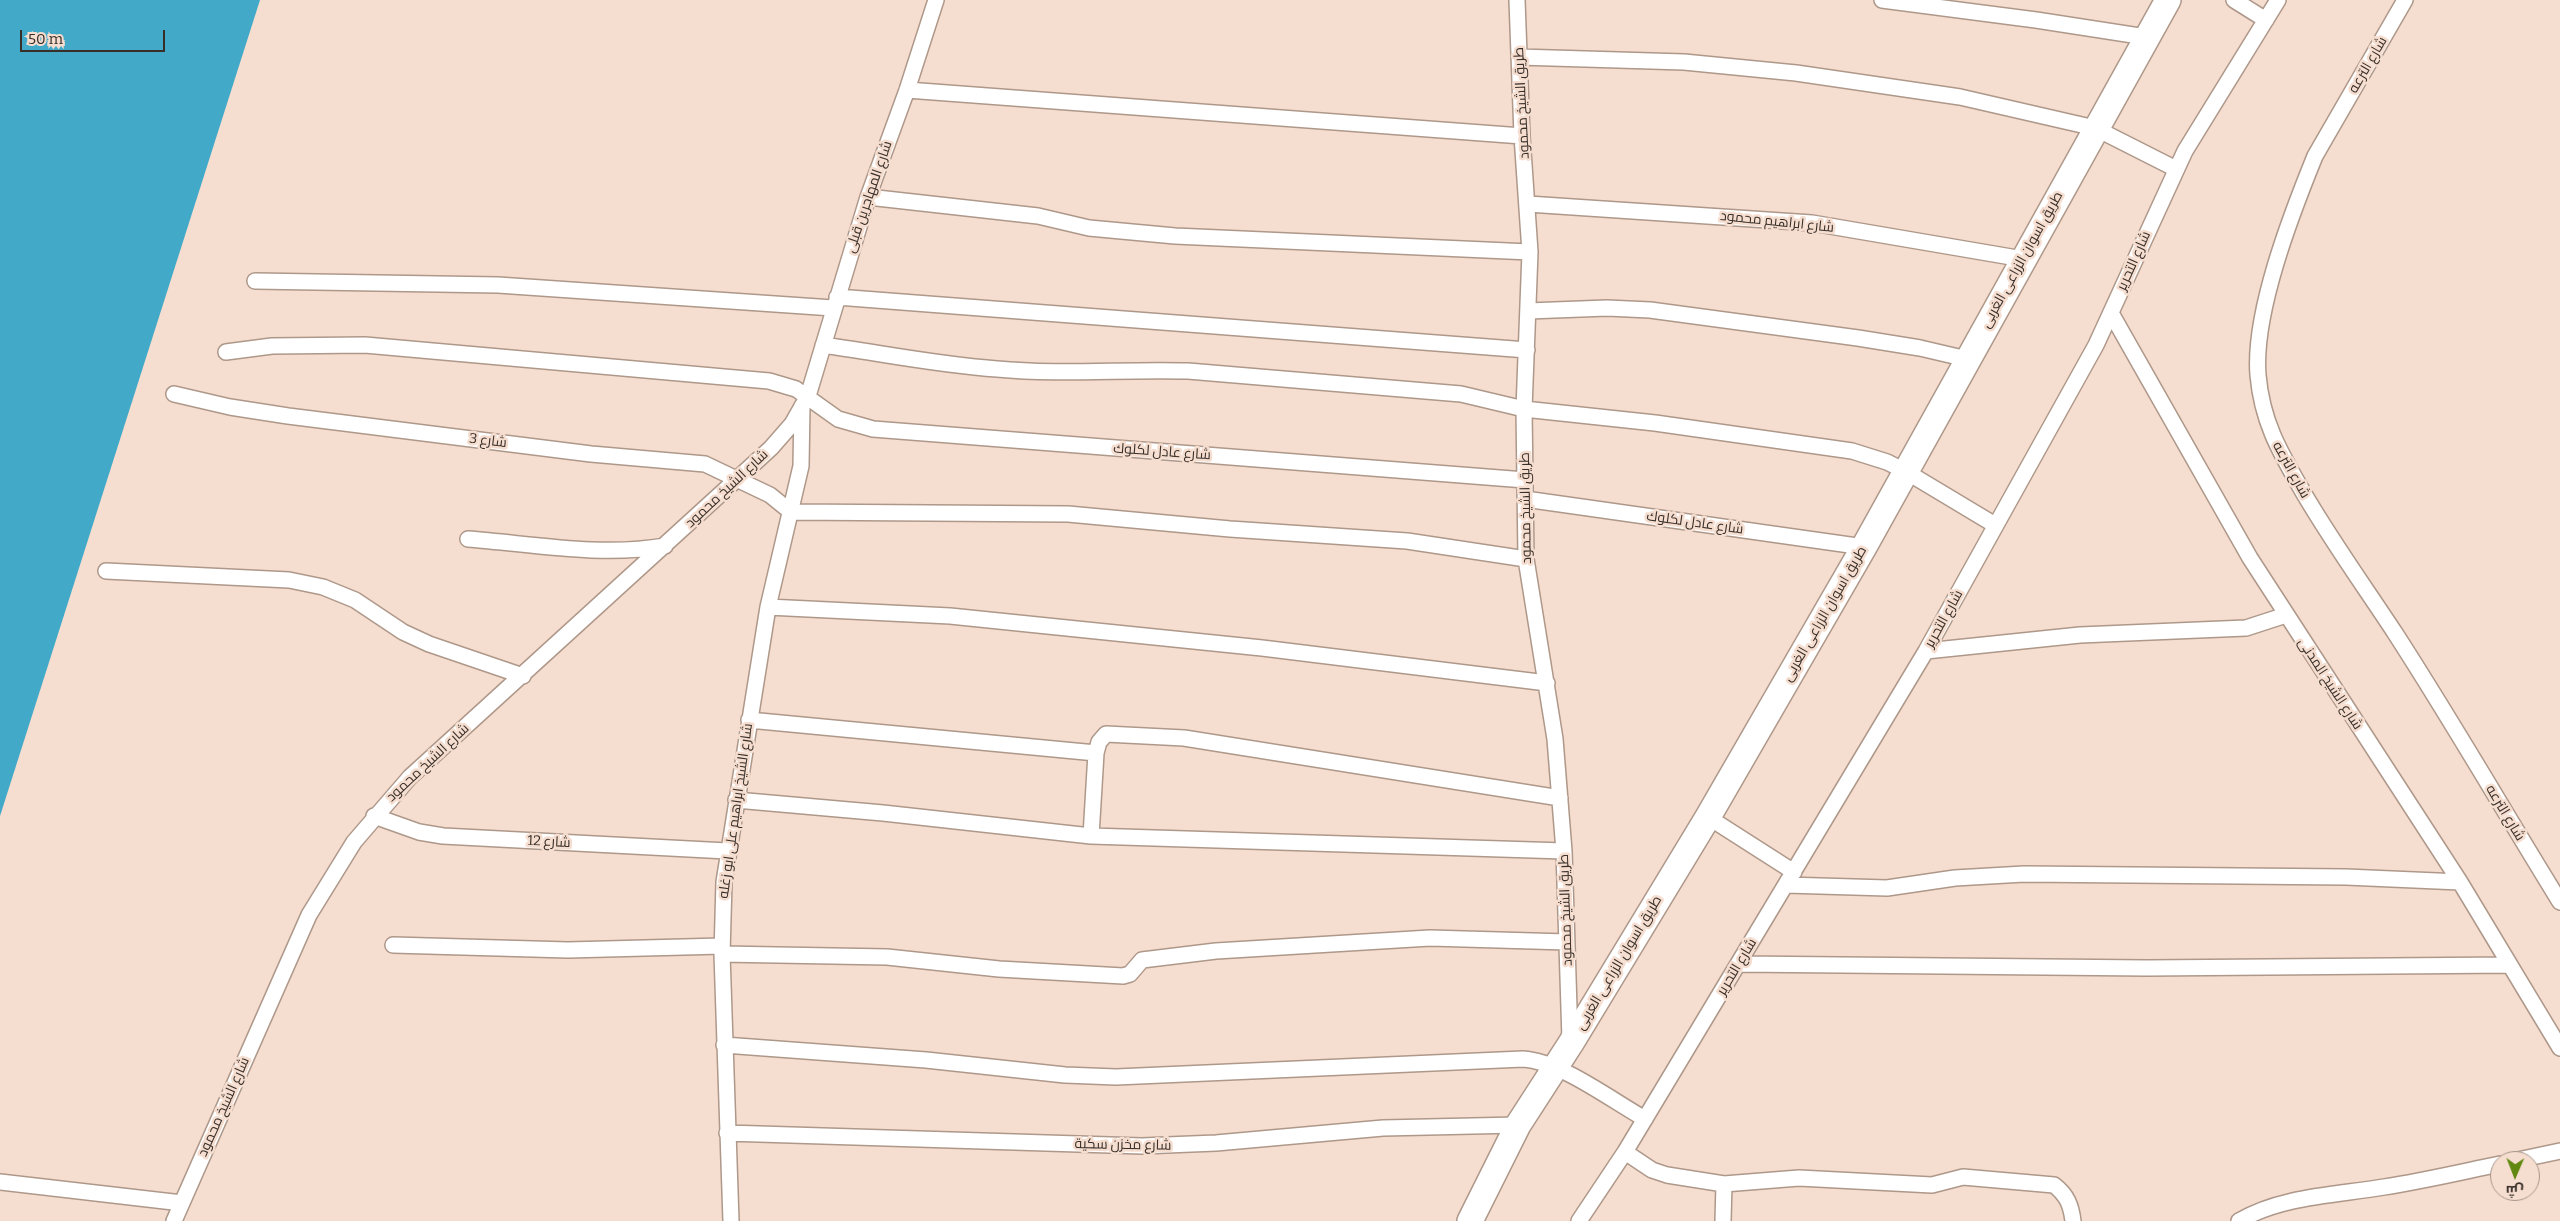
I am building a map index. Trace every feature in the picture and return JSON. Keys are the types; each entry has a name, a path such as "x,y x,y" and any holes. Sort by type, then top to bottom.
{"main road":[{"name":"طريق اسوان الزراعى الغربى","path":"1470,1221 1518,1125 1571,1043 1708,817 1864,547 2095,128 2168,0"}],"street":[{"name":"شارع المهاجرين قبلى","path":"805,401 868,197 907,90 936,0"},
{"name":"طريق الشيخ محمود","path":"1517,0 1522,136 1530,252 1524,409 1526,559 1547,683 1560,798 1564,851 1571,1043"},
{"path":"1882,0 2036,20 2146,37"},
{"path":"2234,0 2266,20"},
{"name":"شارع التحرير","path":"1579,1221 1625,1152 1926,652 2083,368 2111,313 2176,168 2196,131 2278,0"},
{"name":"شارع الترعه","path":"2405,0 2315,156 2305,181 2270,284 2262,318 2257,355 2260,395 2264,414 2274,442 2323,526 2395,633 2560,902"},
{"path":"1519,57 1684,62 1796,73 1960,97 2095,128 2176,168"},
{"path":"907,90 1522,136"},
{"path":"868,197 1038,216 1088,228 1175,236 1530,252"},
{"name":"شارع ابراهيم محمود","path":"1528,204 1812,223 2023,259"},
{"path":"255,281 498,285 835,303 1527,350"},
{"path":"1528,311 1606,308 1650,310 1858,338 1920,348 1967,359"},
{"name":"شارع الشيخ المدنى","path":"2111,313 2233,530 2286,615 2460,882 2560,1048"},
{"name":"شارع عادل لكلوك","path":"226,352 300,344 365,345 769,381 789,386 805,401 838,419 873,429 1525,480"},
{"path":"823,344 995,369 1049,373 1142,370 1188,372 1461,394 1524,409 1655,423 1816,445 1870,456 1905,471 1995,525"},
{"name":"شارع 3","path":"174,394 230,407 278,415 591,454 705,464 770,496 791,512"},
{"name":"شارع الشيخ محمود","path":"174,1221 309,915 330,878 374,816 410,777 523,676 782,437 805,401"},
{"name":"شارع الشيخ ابراهيم على ابو زغله","path":"731,1221 722,950 722,914 727,851 768,607 800,466 805,401"},
{"name":"شارع عادل لكلوك","path":"1525,499 1864,547"},
{"path":"791,512 1068,514 1407,541 1526,559"},
{"path":"468,539 604,551 645,550 665,546"},
{"path":"106,571 289,580 323,586 356,600 403,632 429,644 523,676"},
{"path":"768,607 950,616 1252,647 1547,683"},
{"path":"1926,652 2080,635 2246,628 2286,615"},
{"path":"749,720 1096,752"},
{"path":"1091,836 1096,752 1099,742 1106,734 1184,738 1560,798"},
{"path":"736,800 892,814 1091,836 1564,851"},
{"name":"شارع 12","path":"374,816 419,832 443,836 727,851"},
{"path":"1708,817 1790,878 1887,888 1955,878 2024,874 2326,877 2460,882"},
{"path":"393,945 568,950 722,950 887,956 999,969 1123,976 1130,974 1142,960 1216,951 1430,938 1567,942"},
{"path":"1739,964 2185,968 2510,965"},
{"path":"724,1045 926,1060 1065,1075 1116,1077 1523,1058 1538,1060 1556,1067 1645,1119"},
{"name":"شارع مخزن سكية","path":"728,1133 1142,1146 1216,1143 1383,1128 1518,1125"},
{"path":"2540,1155 2560,1151"},
{"path":"1625,1152 1652,1170 1667,1175 1724,1184 1799,1178 1932,1185 1963,1177 2054,1185 2064,1192 2071,1208 2073,1221"},
{"path":"2240,1221 2285,1204 2308,1198 2382,1188 2490,1166"},
{"path":"0,1182 182,1203"},
{"path":"1723,1221 1724,1184"}],"water":[{"path":"0,0 260,0 0,816"}]}
